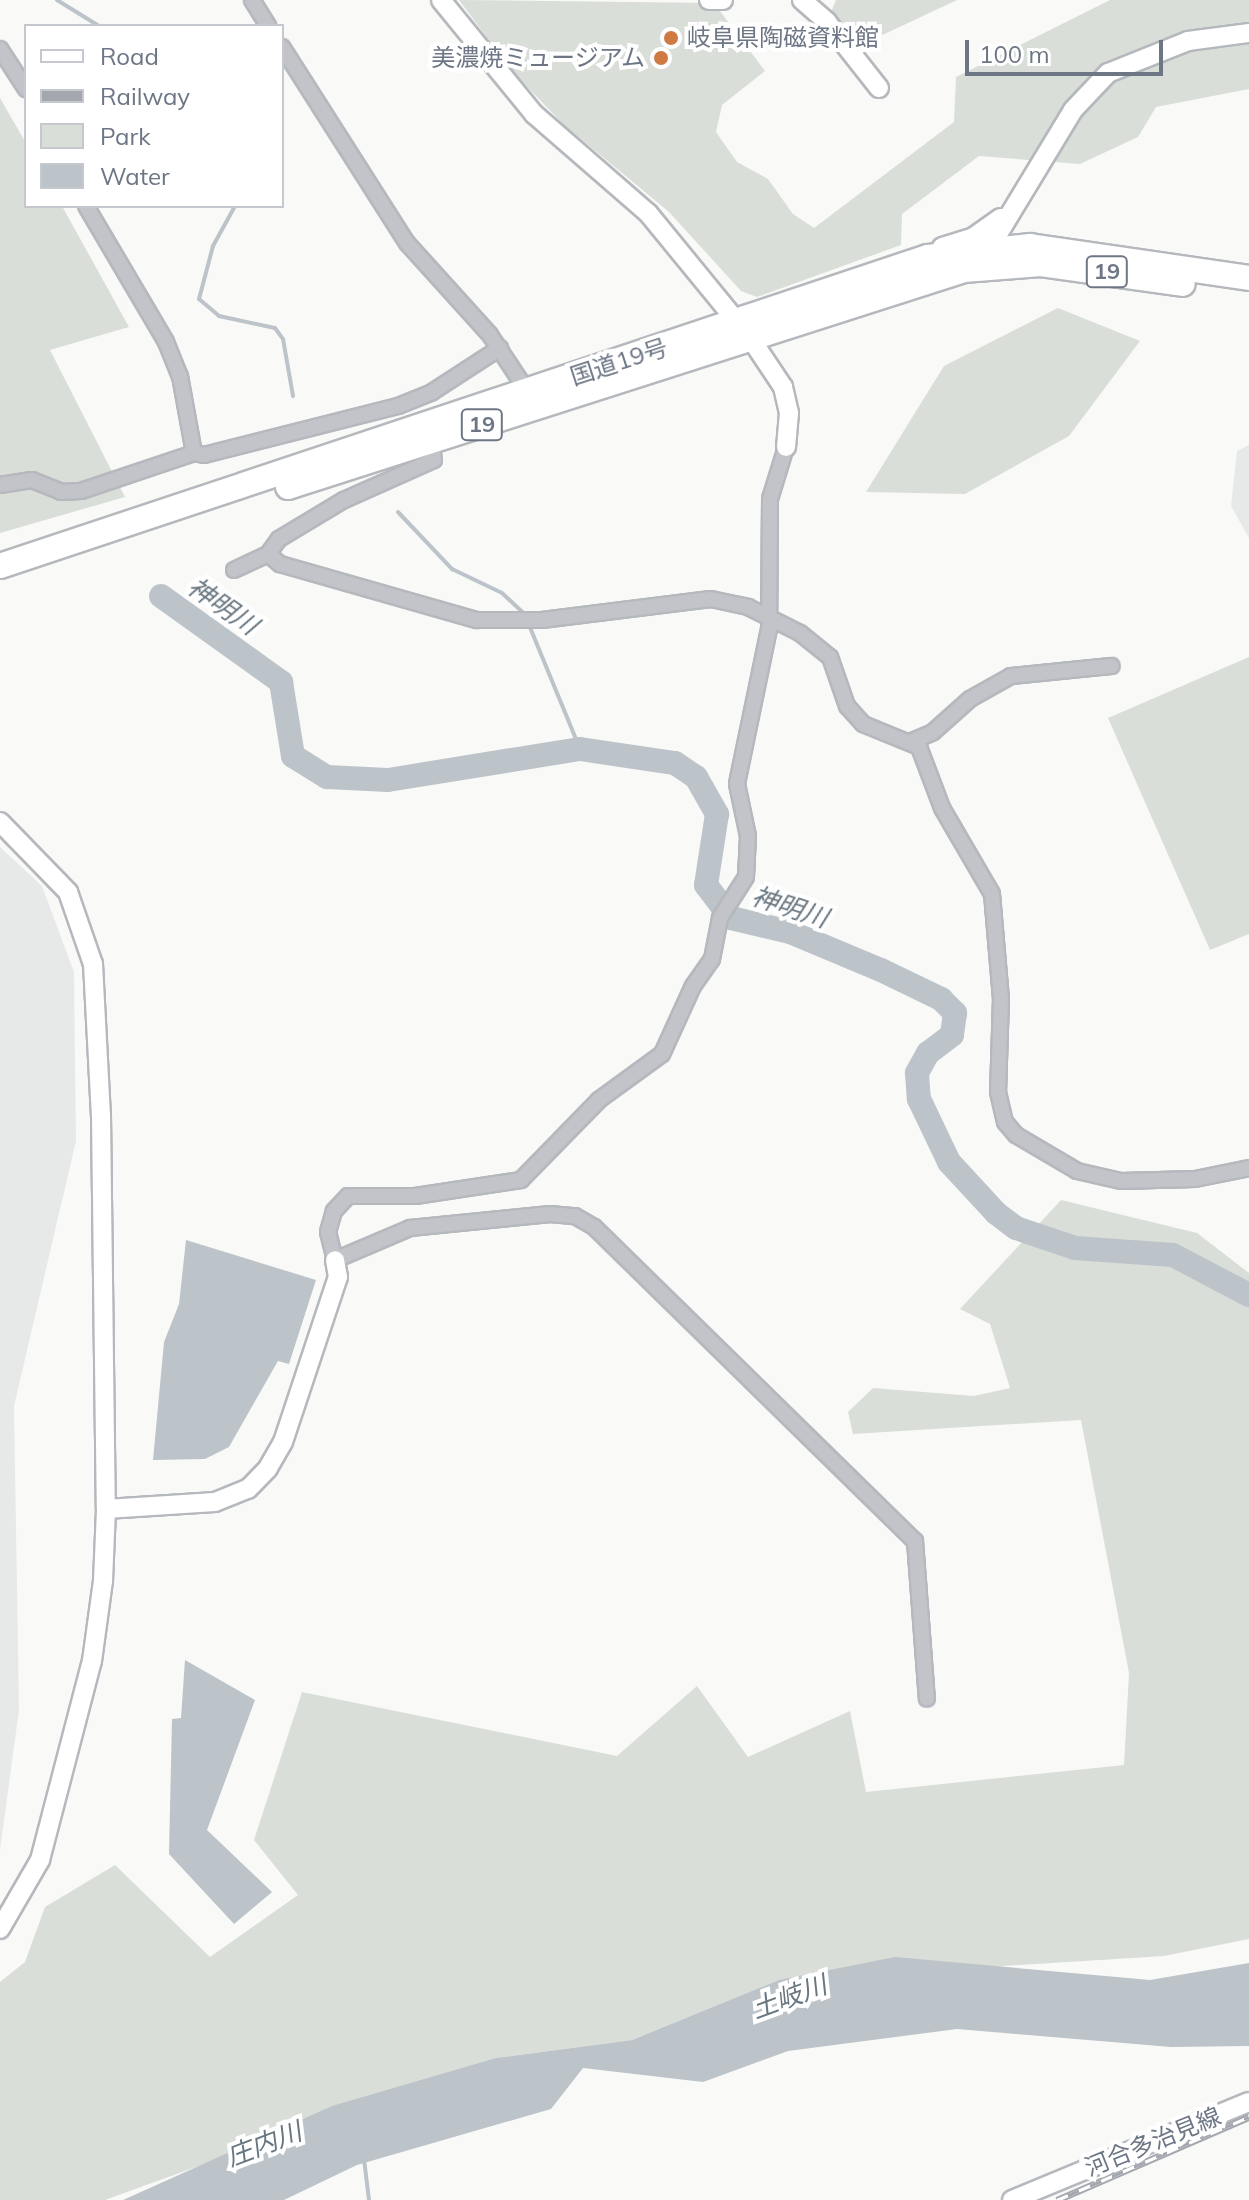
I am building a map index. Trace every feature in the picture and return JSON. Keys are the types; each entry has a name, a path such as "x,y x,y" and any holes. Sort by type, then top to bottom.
{"highway":[{"name":"国道19号","path":"745,331 880,270 982,250 1030,246 1249,278"},
{"name":"国道19号","path":"0,566 745,331 964,270 1041,264 1249,292"},
{"name":"国道19号","path":"0,579 431,441 532,400"}],"street":[{"path":"252,0 267,24"},
{"path":"106,1509 215,1502 248,1489 268,1468 283,1442 338,1277 328,1232 334,1211 348,1196 415,1196 521,1180 599,1100 662,1054 693,986 712,959 720,918 746,877 748,836 737,784 769,615 770,499 786,447 789,413 783,387 745,331 648,213 534,114 441,0"},
{"path":"709,0 723,0"},
{"path":"802,0 827,22 879,88"},
{"path":"964,270 1011,213 1073,110 1108,73 1188,41 1249,33"},
{"path":"0,49 24,86"},
{"path":"284,50 407,243 500,348 532,400"},
{"path":"87,208 166,342 180,376 194,453"},
{"path":"1011,213 1014,234 1030,246"},
{"path":"880,270 914,253 972,238 1011,213"},
{"path":"0,485 32,480 61,492 81,491 194,453 204,455 398,406 432,392 500,348"},
{"path":"234,570 268,554 279,539 311,518 392,475 434,460 431,441"},
{"path":"268,554 280,564 477,620 542,620 711,599 769,615 830,657 847,706 863,724 910,742 929,765 942,808 992,894 1001,998 998,1092 1005,1122 1027,1142 1099,1178 1195,1179 1249,1168"},
{"path":"910,742 933,732 970,699 1011,676 1112,666"},
{"path":"0,822 68,892 93,964 101,1115 106,1509 103,1581 92,1661 40,1860 0,1929"},
{"path":"335,1260 410,1228 550,1214 575,1216 594,1227 915,1541 927,1699"},
{"name":"河合多治見線","path":"1012,2200 1249,2102"}],"shaded area":[{"path":"1249,445 1249,538 1231,506 1237,451"},
{"path":"0,847 42,886 74,972 76,1141 14,1406 19,1710 0,1850"}],"green space":[{"path":"459,0 714,3 765,71 722,105 716,132 737,162 768,179 793,214 814,228 954,122 956,77 1110,0 1249,0 1249,89 1156,107 1138,137 1080,164 979,156 902,214 901,245 757,297 741,291 669,212 563,124 511,70"},
{"path":"836,0 957,0 859,46 831,12"},
{"path":"0,98 24,140 24,208 63,208 129,327 50,350 125,497 0,533"},
{"path":"1058,308 1140,341 1069,436 965,494 866,492 944,366"},
{"path":"1249,657 1249,934 1210,950 1108,718"},
{"path":"1061,1200 1197,1233 1249,1273 1249,1939 1164,1956 779,1980 632,2040 496,2058 105,2200 0,2200 0,1982 25,1962 45,1907 115,1865 210,1957 298,1895 254,1840 302,1692 617,1756 697,1686 748,1757 850,1711 866,1792 1124,1765 1129,1673 1081,1420 853,1434 848,1412 873,1388 974,1396 1010,1388 990,1324 960,1309"}],"water":[{"path":"186,1240 316,1280 289,1364 278,1361 229,1447 205,1459 153,1460 164,1342 179,1304"},
{"path":"185,1660 255,1700 207,1830 272,1892 234,1924 169,1854 172,1719 181,1718"},
{"path":"895,1957 1150,1980 1249,1963 1249,2046 1171,2047 957,2029 788,2051 703,2082 583,2068 551,2109 357,2165 284,2200 123,2200 332,2106 496,2058 632,2040 779,1980"}],"waterway":[{"path":"57,0 96,24"},
{"path":"234,208 213,246 199,299 219,316 275,328 283,339 293,396"},
{"path":"398,512 452,569 502,593 527,616"},
{"name":"神明川","path":"161,596 281,682 293,756 327,777 388,780 580,749 675,763 696,777 717,814 706,885 731,918 790,932 881,970 941,999 955,1013 952,1035 928,1053 917,1073 919,1099 949,1162 996,1213 1016,1228 1075,1248 1173,1255 1249,1295"},
{"path":"529,625 580,749"},
{"path":"364,2159 369,2200"}],"railway":[{"path":"1057,2200 1249,2117"}],"place":[{"name":"岐阜県陶磁資料館","path":"671,38"},
{"name":"美濃焼ミュージアム","path":"661,58"}],"water label":[{"name":"土岐川","path":"789,1997"},
{"name":"庄内川","path":"264,2144"}]}
